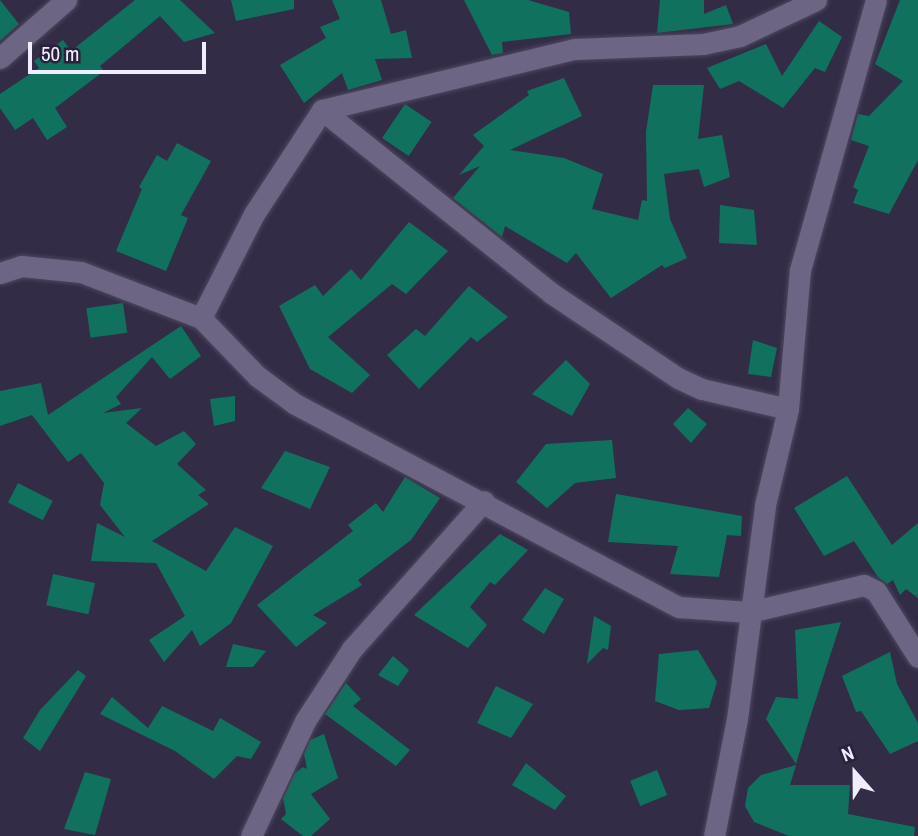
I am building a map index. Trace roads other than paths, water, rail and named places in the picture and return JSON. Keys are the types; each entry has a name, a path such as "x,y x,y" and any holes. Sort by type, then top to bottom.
{"street":[{"path":"0,58 66,0"},
{"path":"201,318 254,214 322,110 575,49 703,44 740,36 816,0"},
{"path":"714,836 737,719 765,505 788,409 800,270 876,0"},
{"path":"322,110 551,293 678,378 702,389 788,409"},
{"path":"0,273 21,266 81,271 201,318 257,376 295,404 484,501 679,607 749,612 864,585 876,592 918,657"},
{"path":"251,836 305,721 352,649 484,501"}]}
